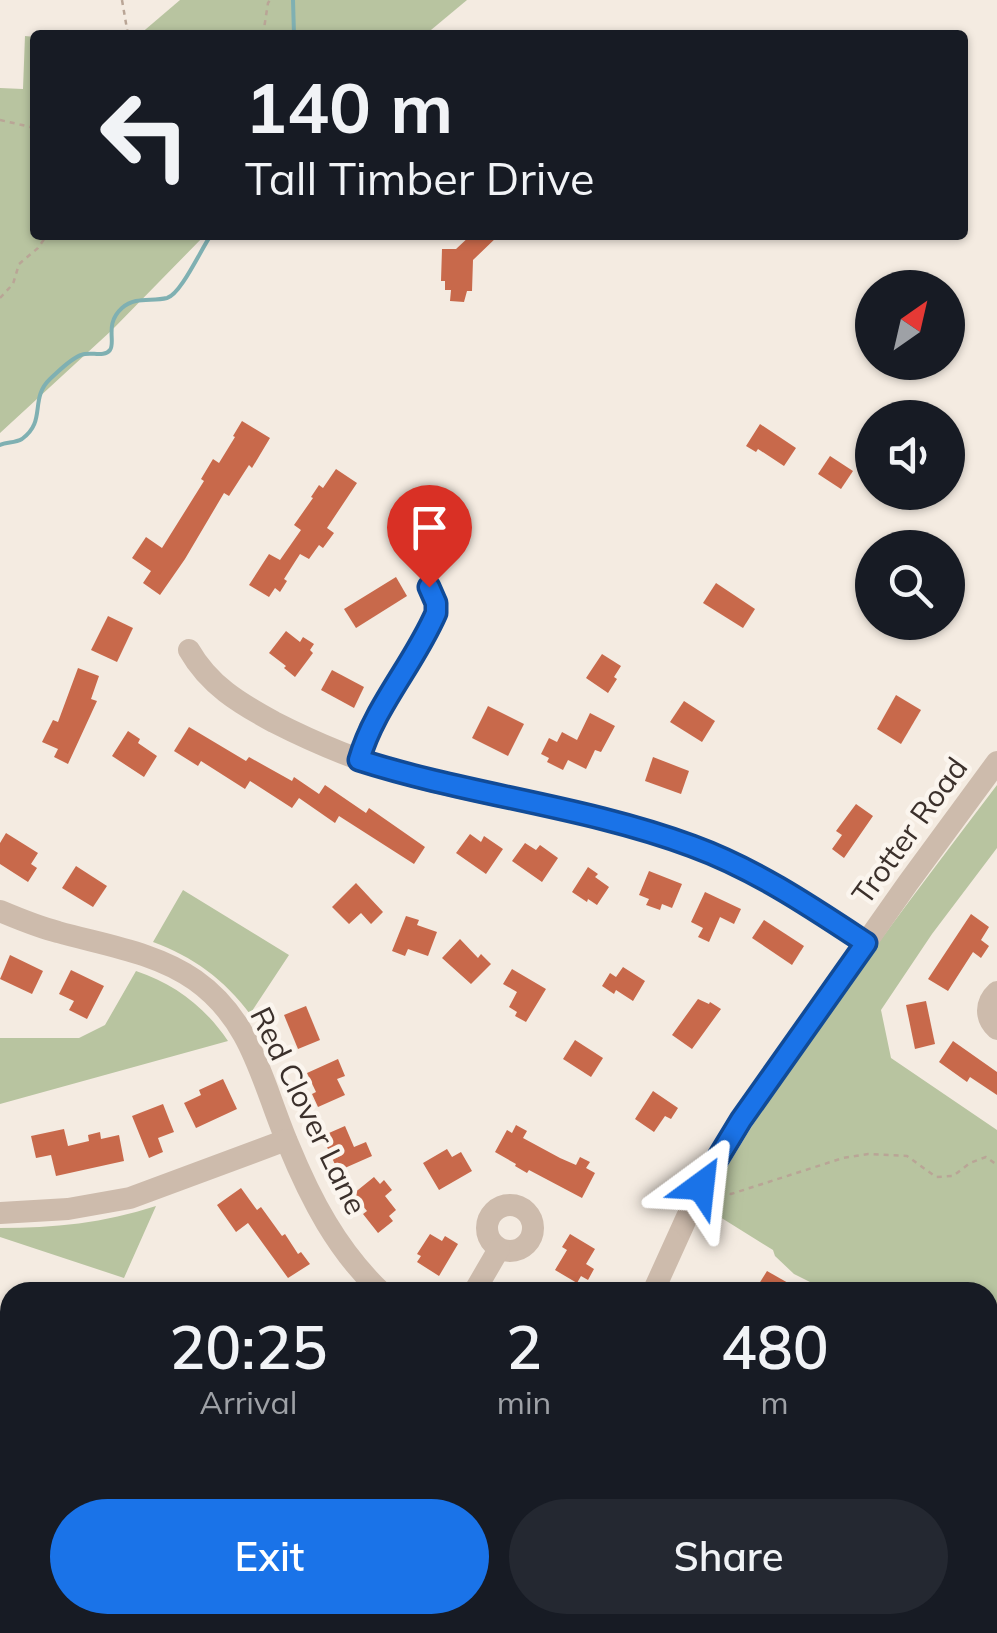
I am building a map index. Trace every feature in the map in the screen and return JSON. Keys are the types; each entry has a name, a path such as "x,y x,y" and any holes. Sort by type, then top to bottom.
{"street":[{"path":"359,760 370,728 436,613 429,587"},
{"path":"188,650 199,668 226,694 288,729 359,760 422,779 612,820 695,847 766,880 866,943"},
{"name":"Trotter Road","path":"658,1282 701,1186 741,1120 997,762"},
{"name":"Red Clover Lane","path":"0,912 153,958 194,980 230,1014 246,1036 314,1202 349,1258 372,1282"},
{"path":"997,992 988,1007 991,1024 997,1029"},
{"path":"0,1213 68,1210 130,1198 286,1140"},
{"path":"480,1282 499,1248"}],"path":[{"path":"122,0 127,30"},
{"path":"264,30 270,0"},
{"path":"0,120 30,127"},
{"path":"0,298 12,284 19,264 44,240"},
{"path":"701,1186 731,1194 843,1158 868,1154 907,1156 936,1177 954,1176 970,1163 986,1157 997,1164"}],"green space":[{"path":"180,0 467,0 431,30 145,30"},
{"path":"25,36 30,36 30,240 200,240 112,330 0,433 0,88 23,89"},
{"path":"997,785 997,848 881,1010 891,1058 997,1130 997,1282 810,1282 794,1274 773,1250 704,1207 770,1098 881,939"},
{"path":"183,890 289,955 250,1014 207,970 153,942"},
{"path":"136,971 188,998 228,1041 0,1104 0,1038 79,1038 105,1025"},
{"path":"156,1206 124,1278 0,1237 0,1228 79,1223"}],"building":[{"path":"466,240 494,240 473,260 472,291 467,291 464,302 450,301 451,290 445,290 445,281 441,281 442,249 456,249"},
{"path":"242,421 270,438 229,496 224,493 160,595 143,583 151,571 132,558 146,537 162,548 204,481 201,479 213,459 219,463"},
{"path":"760,424 796,448 784,466 746,446"},
{"path":"830,456 853,471 841,489 818,474"},
{"path":"336,469 357,483 327,528 334,533 323,548 319,545 309,559 300,554 280,592 275,588 269,597 249,585 269,554 280,560 301,530 294,525 311,497"},
{"path":"396,577 407,596 356,628 344,609"},
{"path":"716,583 755,609 743,628 703,603"},
{"path":"108,616 133,628 117,662 91,650"},
{"path":"286,631 300,642 303,637 314,644 310,650 313,653 295,677 269,653"},
{"path":"602,654 621,666 608,693 586,678"},
{"path":"78,668 99,676 91,699 97,701 68,764 54,757 58,749 42,742 53,720 58,722"},
{"path":"332,670 364,687 354,708 321,690"},
{"path":"896,695 921,710 901,744 877,729"},
{"path":"684,701 715,721 702,742 670,722"},
{"path":"488,706 524,724 508,756 472,738"},
{"path":"590,713 615,726 601,752 595,750 586,769 568,760 563,770 547,762 549,758 541,754 549,738 557,742 562,732 577,740"},
{"path":"189,727 246,761 249,757 292,781 294,777 319,794 325,785 366,813 369,808 425,847 414,864 339,816 335,823 299,798 292,808 250,781 245,789 201,761 198,766 174,751"},
{"path":"128,731 157,756 144,777 112,756"},
{"path":"653,757 689,771 681,794 645,781"},
{"path":"856,804 873,816 844,858 832,849 842,835 836,831"},
{"path":"6,833 38,853 31,864 37,868 28,882 0,864 0,843"},
{"path":"470,834 481,842 484,836 503,849 486,874 456,853"},
{"path":"525,843 536,850 540,845 558,858 542,882 512,861"},
{"path":"76,866 107,886 93,907 62,888"},
{"path":"588,867 609,887 597,905 572,892"},
{"path":"649,871 682,884 672,908 662,904 660,910 646,905 649,899 639,895"},
{"path":"356,883 383,912 371,924 361,913 349,924 332,907"},
{"path":"705,892 741,909 734,924 720,917 709,942 698,937 703,928 691,922"},
{"path":"971,914 989,927 981,940 989,946 981,958 973,952 948,991 928,979"},
{"path":"406,916 437,932 428,956 408,949 405,956 392,951"},
{"path":"764,920 804,946 792,965 752,938"},
{"path":"460,939 478,958 481,954 491,964 471,984 442,958"},
{"path":"10,955 43,971 32,994 0,979"},
{"path":"623,967 645,981 633,1001 602,986 610,973 616,977"},
{"path":"512,969 546,989 526,1022 509,1007 517,992 503,984"},
{"path":"71,970 104,986 87,1019 69,1010 74,1001 59,994"},
{"path":"698,999 721,1009 692,1049 672,1035"},
{"path":"926,1001 935,1044 915,1049 906,1005"},
{"path":"306,1006 320,1040 298,1049 284,1015"},
{"path":"575,1040 603,1058 591,1077 563,1059"},
{"path":"953,1041 997,1072 997,1095 970,1077 967,1082 939,1062"},
{"path":"338,1059 345,1076 337,1079 345,1095 318,1107 307,1073"},
{"path":"223,1079 237,1109 196,1128 184,1103 201,1095 199,1090"},
{"path":"653,1091 678,1108 671,1119 665,1116 654,1132 635,1119"},
{"path":"163,1104 174,1132 158,1138 163,1152 149,1158 132,1116"},
{"path":"516,1125 527,1131 523,1138 560,1158 576,1165 580,1157 590,1162 586,1168 595,1173 582,1198 529,1170 527,1173 495,1152 507,1130 512,1133"},
{"path":"345,1126 354,1147 366,1142 372,1156 338,1171 322,1136"},
{"path":"64,1129 68,1146 89,1141 88,1135 100,1132 101,1139 119,1135 124,1161 56,1176 51,1155 36,1158 31,1136"},
{"path":"447,1149 452,1157 461,1152 472,1171 439,1190 423,1163"},
{"path":"374,1177 380,1184 384,1180 392,1190 385,1196 396,1210 389,1216 393,1221 378,1233 353,1194"},
{"path":"241,1188 310,1264 288,1278 248,1223 236,1232 217,1205"},
{"path":"430,1234 442,1241 445,1236 458,1244 439,1276 417,1262 421,1256 417,1254"},
{"path":"570,1234 595,1249 586,1264 594,1269 588,1280 581,1276 575,1282 555,1270 567,1250 562,1247"},
{"path":"767,1271 786,1282 760,1282"}],"waterway":[{"path":"293,0 294,30"},
{"path":"0,445 30,432 44,387 73,359 110,350 113,320 122,308 133,302 172,295 208,240"}],"route":[{"path":"429,587 436,613 370,728 359,760 422,779 612,820 695,847 766,880 866,943 741,1120 701,1186"}]}
